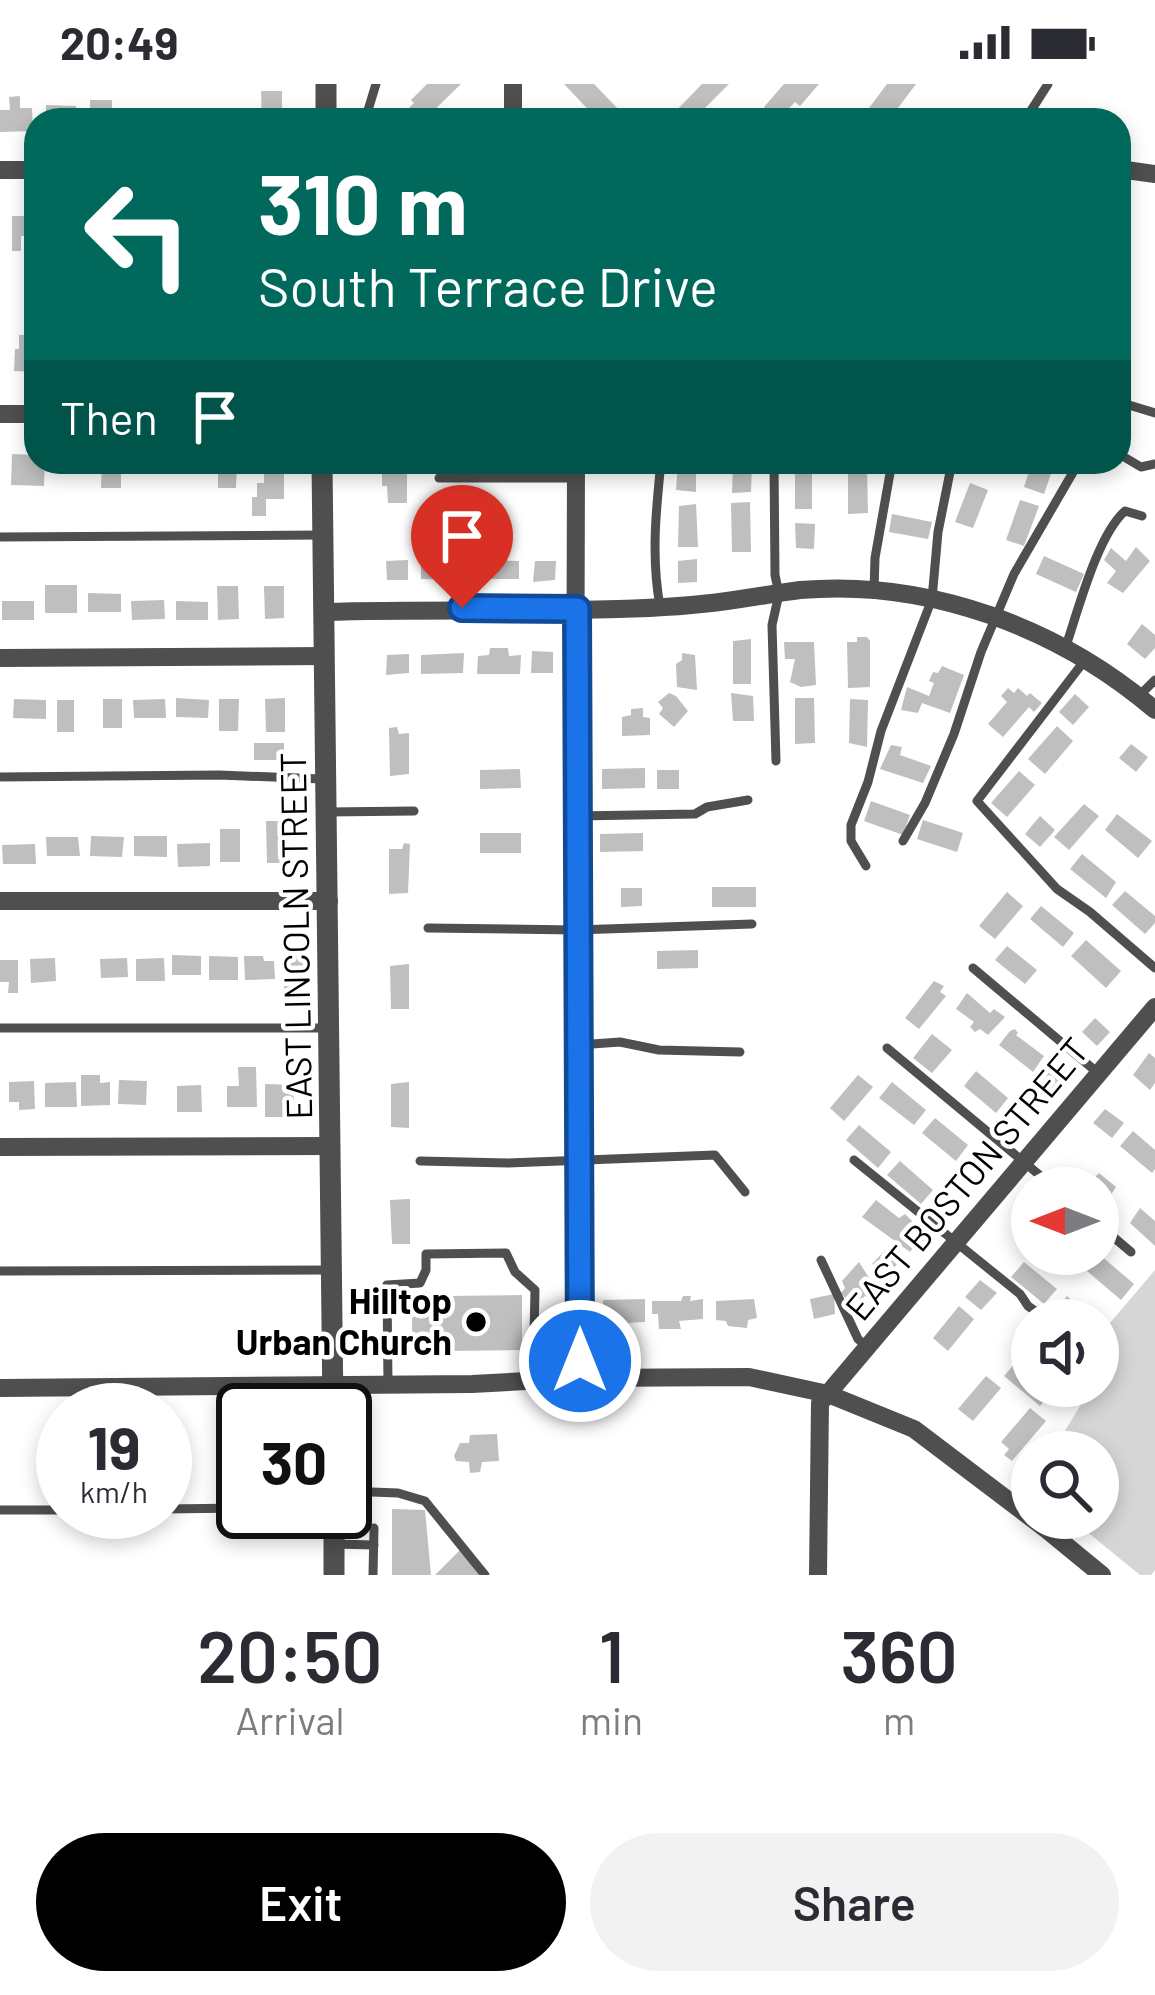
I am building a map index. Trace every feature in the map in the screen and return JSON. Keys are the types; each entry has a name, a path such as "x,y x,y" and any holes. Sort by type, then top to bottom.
{"street":[{"name":"EAST LINCOLN STREET","path":"322,474 332,1383"},
{"path":"576,474 580,1378"},
{"path":"325,612 660,607 802,590 874,590 960,604 1044,636 1147,703"},
{"path":"0,658 325,656"},
{"path":"0,901 329,901"},
{"name":"EAST BOSTON STREET","path":"828,1394 1155,1006"},
{"path":"0,1147 331,1146"},
{"path":"372,1385 748,1377 828,1394 914,1430 1102,1575"},
{"path":"0,1388 216,1386"},
{"path":"818,1575 820,1403 828,1394"},
{"path":"334,1539 334,1575"}],"lane":[{"path":"440,478 508,474"},
{"path":"660,474 654,577 660,607"},
{"path":"774,474 776,761"},
{"path":"874,590 890,474"},
{"path":"866,866 851,841 851,825 932,599 950,474"},
{"path":"903,841 947,752 1014,574 1072,474"},
{"path":"1065,649 1116,520 1126,512 1142,516"},
{"path":"0,537 323,535"},
{"path":"1085,660 977,801 1057,889 1155,968"},
{"path":"1147,703 1155,680"},
{"path":"0,777 328,779"},
{"path":"575,817 695,814 707,807 748,800"},
{"path":"328,812 414,811"},
{"path":"428,928 576,930 752,924"},
{"path":"973,968 1100,1074"},
{"path":"0,1028 330,1028"},
{"path":"577,1045 620,1042 659,1050 740,1052"},
{"path":"886,1048 1030,1167"},
{"path":"420,1161 508,1163 715,1155 746,1192"},
{"path":"854,1160 1023,1299"},
{"path":"1119,1242 1131,1252"},
{"path":"388,1385 386,1285 420,1283 426,1254 506,1253 515,1272 535,1290 533,1380"},
{"path":"821,1260 856,1336 868,1348"},
{"path":"0,1271 332,1270"},
{"path":"372,1492 424,1501 485,1575"},
{"path":"0,1510 36,1510"},
{"path":"373,1575 374,1528"},
{"path":"334,1544 374,1545"}],"shaded area":[{"path":"1155,1270 1155,1570 1151,1575 1140,1575 1096,1539 1119,1539 1119,1431 1065,1431 1079,1407 1119,1407 1119,1312"}],"building":[{"path":"427,84 461,84 436,108 409,108 414,103 411,100"},
{"path":"564,84 594,84 617,108 587,108"},
{"path":"702,84 729,84 705,108 679,108"},
{"path":"784,84 819,84 800,106 795,102 789,108 764,107"},
{"path":"887,84 916,84 898,108 869,108"},
{"path":"261,91 282,91 282,108 262,108"},
{"path":"20,96 24,131 0,132 0,110 10,110 9,97"},
{"path":"90,100 112,100 112,108 90,108"},
{"path":"12,216 24,216 21,251 12,251"},
{"path":"19,335 24,335 24,371 14,371 15,349 19,349"},
{"path":"12,454 24,454 24,474 44,474 44,486 11,485"},
{"path":"102,474 121,474 121,488 101,488"},
{"path":"218,474 237,474 236,488 218,488"},
{"path":"264,474 284,474 284,499 266,499 266,516 252,516 257,483 264,483"},
{"path":"382,474 407,474 407,503 388,503 387,486 382,486"},
{"path":"677,474 696,474 696,492 676,490"},
{"path":"733,474 752,474 751,492 732,493"},
{"path":"795,474 812,474 812,509 795,509"},
{"path":"848,474 867,474 868,513 848,514"},
{"path":"1028,474 1051,474 1044,494 1024,487"},
{"path":"970,483 988,490 973,528 955,522"},
{"path":"1020,500 1039,506 1024,546 1006,540"},
{"path":"750,502 751,552 732,552 731,503"},
{"path":"696,504 698,547 678,547 679,506"},
{"path":"892,514 932,522 928,539 889,532"},
{"path":"795,523 815,524 814,549 796,548"},
{"path":"1136,547 1150,561 1123,593 1107,583 1116,571 1104,560 1111,548 1126,561"},
{"path":"1044,556 1084,574 1076,592 1036,574"},
{"path":"697,559 697,582 678,583 678,561"},
{"path":"408,560 408,580 387,580 386,561"},
{"path":"477,560 519,561 519,579 476,579"},
{"path":"421,561 464,561 464,580 421,579"},
{"path":"535,561 556,561 555,580 533,582"},
{"path":"45,585 77,585 77,613 45,613"},
{"path":"217,586 238,586 239,619 218,620"},
{"path":"264,586 284,586 284,618 265,619"},
{"path":"88,593 121,594 121,612 88,612"},
{"path":"164,600 165,619 132,620 131,601"},
{"path":"2,601 34,601 34,620 2,620"},
{"path":"176,601 208,602 208,620 176,620"},
{"path":"1142,624 1155,635 1155,648 1145,659 1127,644"},
{"path":"857,637 870,641 870,687 848,688 847,642 857,642"},
{"path":"751,639 751,684 733,684 733,641"},
{"path":"784,642 814,642 816,685 801,687 790,682 795,659 785,659"},
{"path":"490,648 508,648 509,656 521,655 520,674 477,674 478,656 489,655"},
{"path":"532,651 553,652 553,673 531,673"},
{"path":"464,653 463,673 421,674 421,655"},
{"path":"682,653 695,655 697,690 677,687 676,664"},
{"path":"409,654 409,673 386,675 387,655"},
{"path":"942,666 964,675 950,713 922,703 918,713 901,710 907,687 929,696 934,683 929,681"},
{"path":"1008,688 1030,693 1042,703 1034,712 1029,707 1003,737 988,724 1007,702 1001,696"},
{"path":"669,693 688,711 674,727 659,714 663,708 658,702"},
{"path":"731,693 753,696 754,721 733,721"},
{"path":"1075,694 1089,707 1073,725 1059,712"},
{"path":"176,698 209,700 208,718 176,717"},
{"path":"285,698 285,732 266,732 265,699"},
{"path":"795,698 814,698 815,743 795,744"},
{"path":"14,699 46,700 46,719 13,718"},
{"path":"103,699 122,699 122,728 103,728"},
{"path":"165,699 166,718 134,718 133,700"},
{"path":"219,699 239,699 238,731 219,731"},
{"path":"850,699 868,700 867,747 849,743"},
{"path":"57,700 74,700 74,732 57,732"},
{"path":"643,708 643,717 650,718 650,735 622,736 622,717 631,715 631,709"},
{"path":"1057,726 1073,741 1045,774 1028,759"},
{"path":"397,727 399,734 409,733 409,774 390,776 389,728"},
{"path":"254,743 284,743 284,760 254,760"},
{"path":"1131,744 1148,757 1136,772 1119,758"},
{"path":"891,745 902,747 900,755 931,766 923,783 880,769"},
{"path":"645,768 645,788 602,789 602,769"},
{"path":"520,769 521,788 480,789 480,770"},
{"path":"657,770 679,770 679,789 657,789"},
{"path":"1019,771 1035,785 1007,817 991,803"},
{"path":"871,801 910,815 903,835 864,821"},
{"path":"1084,804 1099,816 1069,850 1054,837"},
{"path":"1117,814 1152,841 1138,858 1105,830"},
{"path":"1040,816 1055,830 1040,847 1025,834"},
{"path":"923,820 963,833 957,852 917,839"},
{"path":"266,821 286,821 287,863 267,863"},
{"path":"220,829 240,829 240,862 220,862"},
{"path":"480,833 521,833 521,853 480,853"},
{"path":"643,833 643,851 600,852 600,834"},
{"path":"91,836 124,837 122,857 90,856"},
{"path":"134,836 167,836 167,857 134,856"},
{"path":"46,837 78,837 80,856 47,856"},
{"path":"210,843 210,866 178,867 177,844"},
{"path":"404,843 410,844 408,893 389,894 389,849 402,849"},
{"path":"35,844 36,864 3,864 2,845"},
{"path":"1082,854 1116,882 1106,898 1070,869"},
{"path":"712,887 756,887 756,907 712,907"},
{"path":"621,888 642,888 642,906 621,907"},
{"path":"1125,891 1155,916 1145,934 1112,905"},
{"path":"1007,892 1023,906 995,939 979,926"},
{"path":"1041,906 1074,933 1063,947 1030,919"},
{"path":"1086,940 1121,971 1106,988 1071,956"},
{"path":"1007,946 1037,970 1025,984 995,960"},
{"path":"698,950 698,968 657,969 657,951"},
{"path":"172,955 201,956 201,975 172,975"},
{"path":"209,956 238,957 238,980 209,980"},
{"path":"244,956 274,961 275,979 245,980"},
{"path":"285,956 303,956 302,985 295,985 295,1000 284,1000"},
{"path":"55,958 56,981 31,983 30,959"},
{"path":"127,958 128,977 101,978 100,959"},
{"path":"164,958 165,981 136,981 136,959"},
{"path":"0,960 18,960 18,993 8,993 9,982 0,982"},
{"path":"409,964 409,1009 391,1009 390,966"},
{"path":"934,981 944,986 940,992 946,996 919,1029 905,1018"},
{"path":"967,993 990,1013 994,1009 1005,1017 988,1035 980,1029 975,1032 970,1027 974,1022 956,1009"},
{"path":"1095,1018 1110,1032 1097,1046 1082,1032"},
{"path":"1015,1029 1016,1035 1044,1056 1033,1072 999,1045"},
{"path":"932,1034 952,1050 932,1073 913,1058"},
{"path":"1149,1053 1155,1058 1155,1083 1150,1090 1133,1075"},
{"path":"1054,1065 1070,1078 1059,1094 1041,1081"},
{"path":"238,1067 256,1067 257,1107 227,1107 227,1086 239,1086"},
{"path":"976,1071 1008,1098 996,1113 964,1086"},
{"path":"81,1075 100,1075 100,1083 110,1082 110,1105 81,1106"},
{"path":"858,1075 873,1087 844,1121 830,1108"},
{"path":"119,1080 147,1081 146,1105 118,1104"},
{"path":"34,1081 35,1109 19,1110 19,1102 9,1102 9,1082"},
{"path":"76,1082 77,1107 45,1107 45,1083"},
{"path":"409,1082 409,1128 391,1127 391,1084"},
{"path":"892,1082 926,1110 914,1125 879,1098"},
{"path":"265,1084 294,1085 293,1110 285,1110 285,1117 265,1117"},
{"path":"201,1085 202,1112 177,1112 177,1086"},
{"path":"1105,1109 1124,1123 1112,1138 1093,1123"},
{"path":"935,1118 968,1145 956,1161 922,1133"},
{"path":"859,1125 891,1152 878,1168 846,1140"},
{"path":"1133,1131 1155,1150 1152,1173 1120,1146"},
{"path":"900,1161 933,1190 921,1204 887,1175"},
{"path":"410,1199 410,1244 392,1244 390,1200"},
{"path":"876,1200 899,1218 905,1214 929,1238 924,1244 917,1242 910,1252 862,1217"},
{"path":"1140,1208 1155,1221 1155,1246 1130,1223"},
{"path":"890,1245 900,1251 896,1255 901,1259 887,1277 872,1264"},
{"path":"859,1262 878,1292 854,1304 841,1293 842,1281"},
{"path":"1119,1271 1134,1284 1121,1300 1092,1275 1119,1275"},
{"path":"1040,1275 1057,1289 1048,1299 1038,1299 1011,1277"},
{"path":"980,1280 997,1293 981,1310 965,1297"},
{"path":"834,1294 835,1314 814,1319 810,1299"},
{"path":"412,1295 522,1295 522,1350 445,1351 447,1343 412,1345"},
{"path":"691,1296 690,1301 703,1299 703,1319 679,1321 681,1329 659,1329 652,1301 681,1301"},
{"path":"645,1299 645,1322 603,1324 603,1300"},
{"path":"754,1299 757,1318 748,1320 747,1328 716,1320 716,1301"},
{"path":"959,1306 974,1319 948,1351 933,1338"},
{"path":"986,1376 1001,1388 973,1421 958,1409"},
{"path":"1030,1408 1046,1421 1038,1431 1011,1431 1011,1460 1004,1455 1009,1449 1001,1442"},
{"path":"497,1434 499,1461 482,1462 480,1472 470,1473 469,1462 456,1461 460,1443 469,1443 470,1435"},
{"path":"392,1509 425,1510 431,1575 392,1575"},
{"path":"460,1550 481,1575 435,1575"}],"place":[{"name":"Hilltop Urban Church","path":"476,1322"}],"route":[{"path":"462,608 577,609 580,1361"}]}
